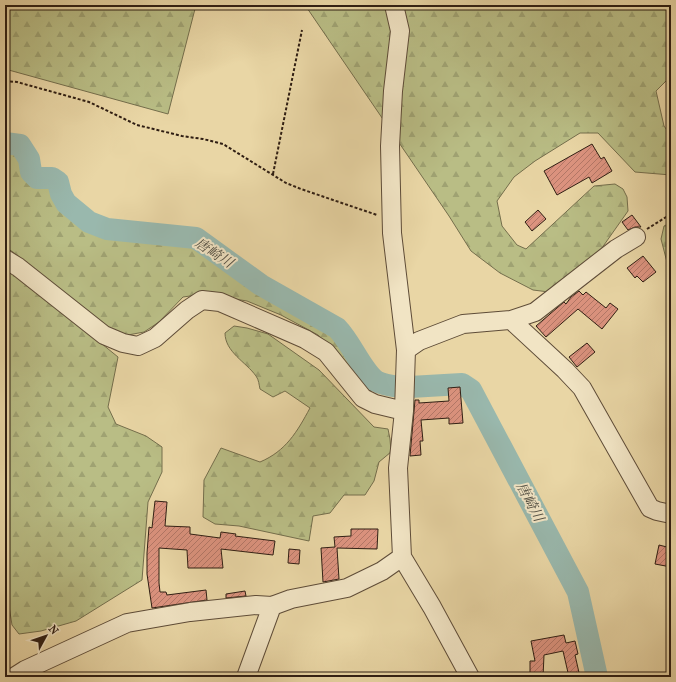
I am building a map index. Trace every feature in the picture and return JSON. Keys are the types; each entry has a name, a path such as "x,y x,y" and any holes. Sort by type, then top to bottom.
{"street":[{"path":"394,5 400,31 393,91 390,138 392,233 406,350 404,411 398,468 402,557 432,607 470,677"},
{"path":"406,350 419,341 463,324 511,320 535,312 616,249 636,237"},
{"path":"5,258 104,335 123,343 138,346 155,338 187,310 202,300 220,302 305,338 326,352 363,398 375,404 404,411"},
{"path":"511,320 565,370 582,388 650,508 671,514"},
{"path":"14,677 127,623 190,612 256,605 272,606 291,599 347,588 382,572 402,557"},
{"path":"246,677 272,606"}],"path":[{"path":"273,174 302,30"},
{"path":"5,82 17,82 78,98 137,125 223,144 286,183 392,220"},
{"path":"636,237 671,214"}],"green space":[{"path":"5,5 196,5 168,114 5,69"},
{"path":"305,5 671,5 671,76 656,91 664,126 671,136 671,175 635,172 598,133 580,133 535,161 514,177 497,201 502,226 517,245 526,249 594,186 615,184 623,189 627,197 628,211 592,262 549,292 533,290 500,273 471,251 449,216"},
{"path":"5,145 17,149 23,155 30,177 38,182 49,180 55,184 60,201 84,222 107,233 179,238 197,243 257,286 331,329 344,343 375,387 372,390 367,391 337,353 318,335 281,315 247,301 204,294 183,297 159,322 144,332 128,335 114,331 79,306 5,247"},
{"path":"670,223 671,295 668,292 669,270 661,239 664,226"},
{"path":"5,267 118,357 108,407 116,424 146,436 162,447 162,472 148,502 142,580 76,621 41,631 19,634 12,625 9,606 5,600"},
{"path":"234,326 268,334 319,370 374,427 388,429 391,452 379,462 374,481 365,495 344,495 330,513 313,516 309,541 239,526 215,524 203,517 204,480 221,448 260,462 269,458 290,440 310,408 285,391 273,397 260,389 256,376 228,346 225,333"}],"building":[{"path":"592,144 601,159 604,157 612,171 592,183 589,177 557,195 544,171"},
{"path":"538,210 546,219 532,231 525,222"},
{"path":"632,215 641,227 635,227 628,230 622,222"},
{"path":"643,256 656,272 643,282 637,276 635,278 627,268"},
{"path":"579,291 583,295 586,292 606,308 610,303 618,309 602,329 578,309 546,337 536,326 564,302 566,304 571,297"},
{"path":"587,343 595,352 577,367 569,357"},
{"path":"460,387 463,423 449,424 449,418 421,420 423,441 420,441 421,455 410,456 415,400 419,400 419,403 449,401 448,388"},
{"path":"155,501 167,502 165,526 190,527 190,534 220,538 221,532 236,534 235,536 275,541 273,555 221,549 223,568 188,568 187,550 159,548 160,592 166,592 167,595 206,590 207,600 152,608 147,574 147,553 149,527 152,528"},
{"path":"351,529 378,529 377,549 337,548 339,579 323,582 321,548 335,547 334,537 351,536"},
{"path":"659,545 671,548 671,567 655,564"},
{"path":"289,549 300,550 299,564 288,563"},
{"path":"245,591 246,596 226,598 226,594"},
{"path":"564,635 566,643 575,641 578,654 575,655 580,677 569,677 563,651 544,655 543,677 530,677 530,661 535,661 531,641"}],"waterway":[{"name":"唐崎川","path":"5,143 20,145 29,159 31,172 37,178 52,178 58,182 61,194 66,203 89,222 107,229 196,238 261,285 337,328 361,364 376,381 400,387"},
{"name":"唐崎川","path":"410,387 462,384 471,390 578,592 597,677"}]}
